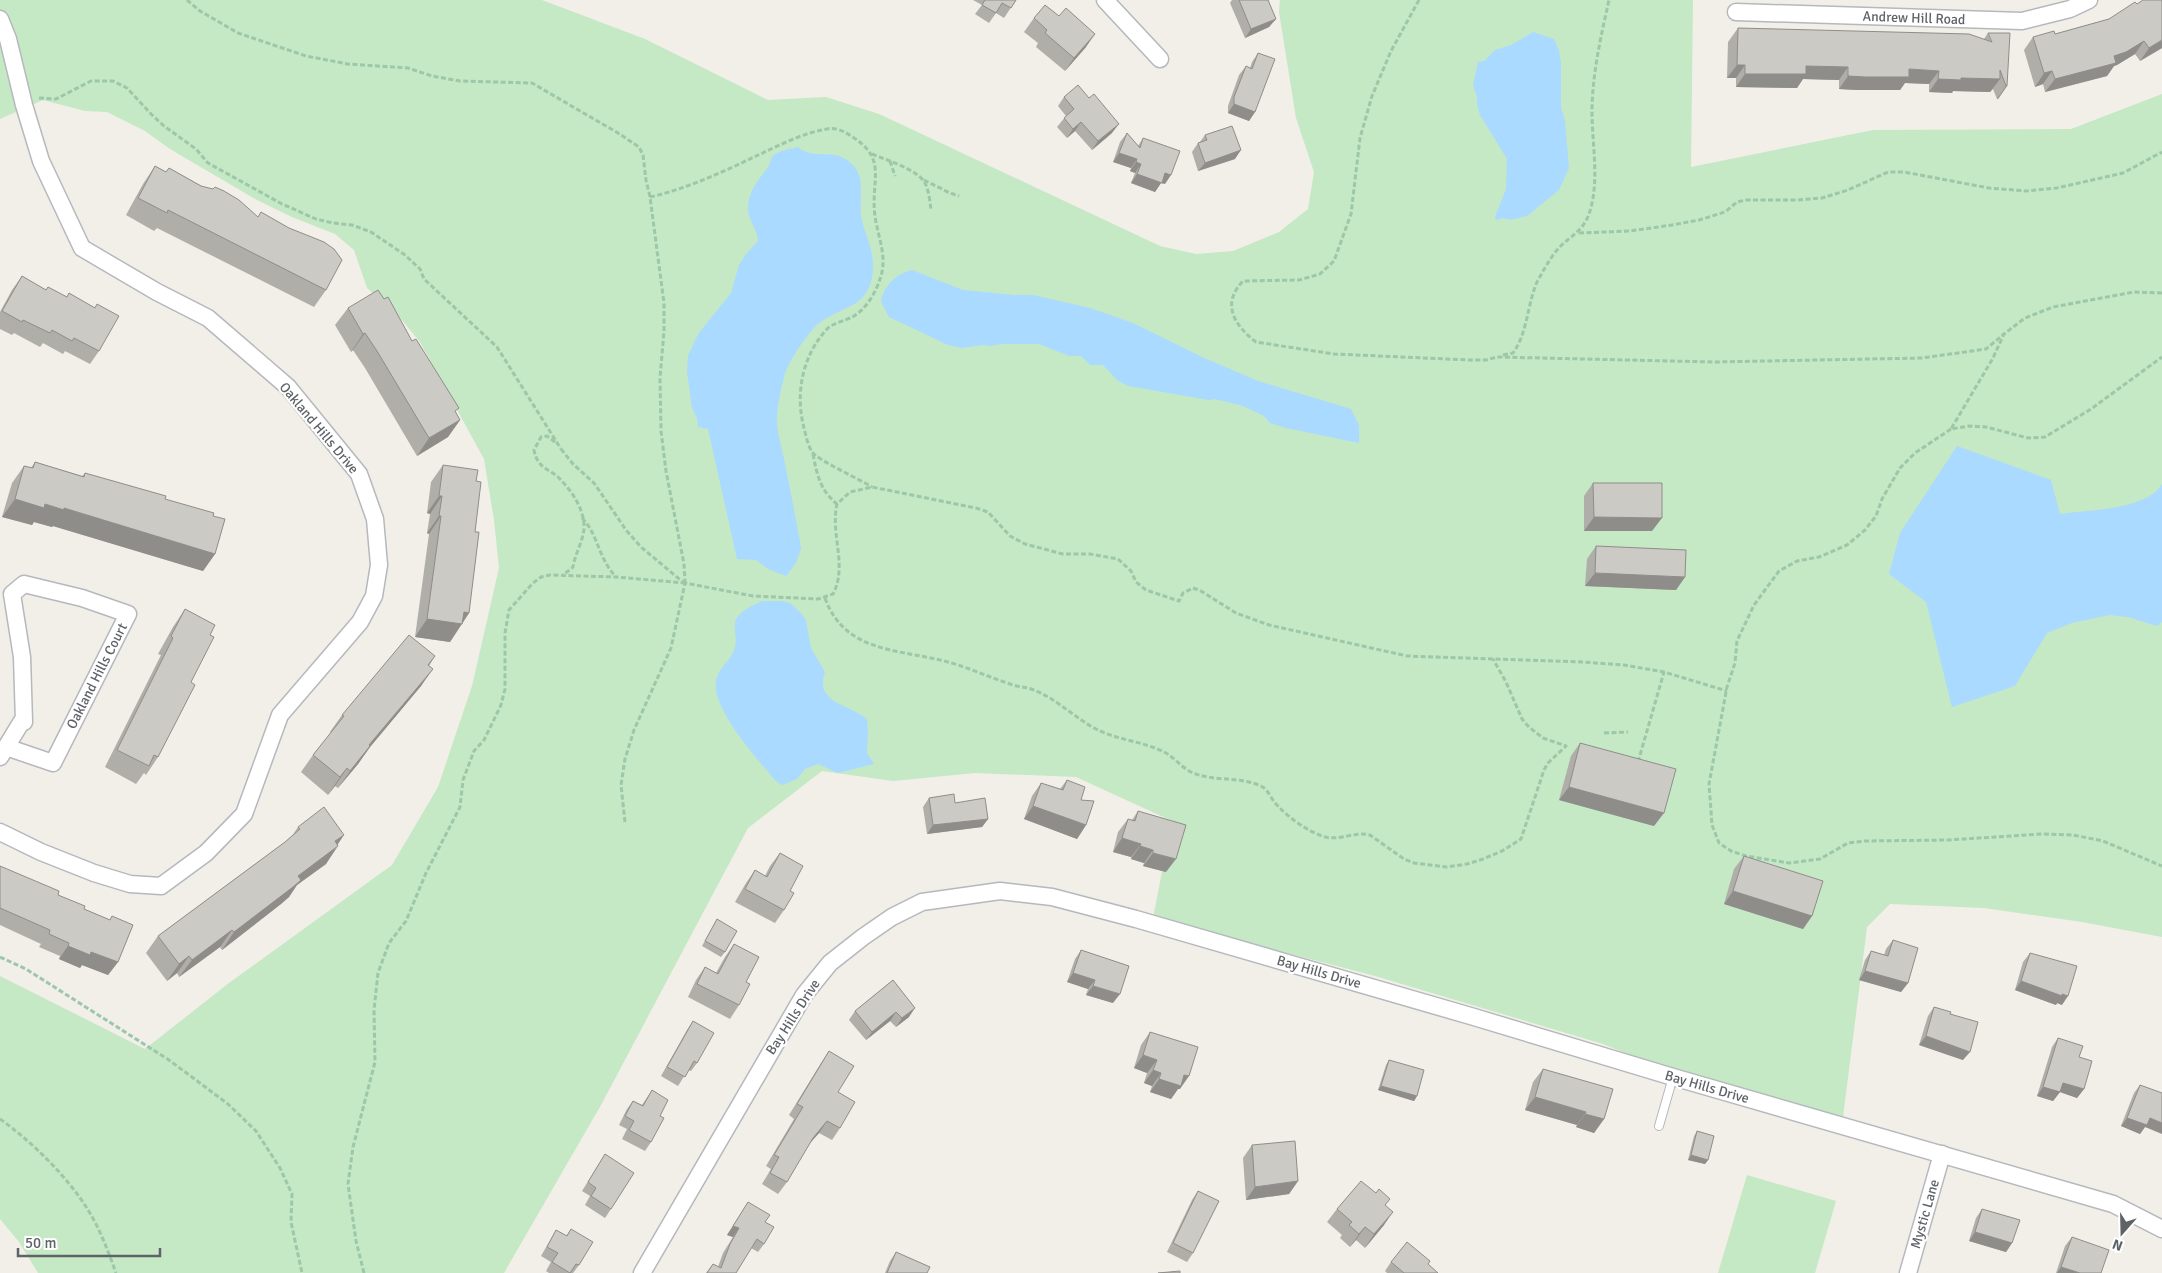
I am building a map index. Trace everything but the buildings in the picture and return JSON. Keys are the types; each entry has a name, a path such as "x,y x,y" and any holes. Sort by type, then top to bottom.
{"street":[{"path":"1105,0 1160,59"},
{"name":"Andrew Hill Road","path":"1736,12 2022,22 2070,10 2089,0"},
{"name":"Oakland Hills Drive","path":"0,19 8,39 24,105 41,161 82,248 156,292 208,318 288,387 359,474 375,519 379,565 374,596 360,622 280,714 244,814 206,853 161,886 130,884 94,873 41,852 0,832"},
{"name":"Oakland Hills Court","path":"24,584 82,598 128,614 53,763 3,752 22,721 24,722 22,656 12,594 24,584"},
{"name":"Bay Hills Drive","path":"642,1273 804,995 830,963 892,917 922,902 1000,892 1052,897 1136,919 1474,1017 1673,1077 2113,1204 2162,1229"},
{"name":"Mystic Lane","path":"1908,1273 1942,1154"}],"lane":[{"path":"1659,1126 1673,1077"}],"path":[{"path":"187,0 200,11 238,32 306,56 348,64 408,68 432,76 460,81 532,84 618,133 639,148 643,155 664,303 660,378 661,431 666,471 684,564 685,583 671,648 634,730 625,759 621,785 625,822"},
{"path":"1419,0 1390,51 1372,96 1360,138 1351,214 1334,261 1320,274 1300,280 1243,281 1233,294 1230,303 1233,314 1246,334 1256,342 1364,356 1486,360 1513,353 1519,344 1532,294 1544,269 1558,248 1578,233 1588,217 1594,200 1592,110 1598,47 1608,0"},
{"path":"24,105 38,98 56,99 91,81 113,80 127,88 151,114 196,149 208,163 282,204 316,219 333,224 352,225 371,232 420,269 424,279 497,347 561,449"},
{"path":"650,197 676,190 776,147 828,128 846,132 865,144 872,155 875,171 874,216 883,251 882,274 863,309 854,316 828,329 812,351 800,389 801,416 813,454 818,480 827,496 837,504"},
{"path":"1578,233 1630,231 1672,226 1725,212 1736,202 1746,200 1822,198 1848,190 1888,172 1904,172 1989,188 2026,191 2057,188 2123,173 2162,152"},
{"path":"872,155 890,161 950,194 959,196"},
{"path":"890,161 894,176"},
{"path":"923,180 927,188 931,210"},
{"path":"1496,357 1714,362 1922,358 1986,349 2025,318 2053,307 2134,292 2162,293"},
{"path":"1951,429 1993,358 2004,334"},
{"path":"2162,357 2090,409 2046,437 2028,438 1986,427 1969,426 1951,429 1915,453 1900,468 1882,499 1876,516 1865,530 1847,545 1820,557 1796,561 1779,572 1754,605 1737,641 1735,663 1727,691 1710,784 1712,825 1719,843 1730,851 1762,860 1789,863 1820,858 1848,843 1865,840 1948,840 2042,834 2093,838 2162,866"},
{"path":"562,576 573,567 575,555 584,530 576,499 558,477 537,462 534,450 538,440 547,436 553,439 573,464 594,483 626,530 641,547 685,583"},
{"path":"813,454 872,487 988,512 1010,536 1044,550 1063,554 1090,554 1118,559 1131,570 1136,582 1146,590 1173,600 1179,601 1183,593 1192,588 1201,591 1236,613 1288,629 1407,656 1582,662 1624,666 1664,672 1727,691"},
{"path":"364,1273 356,1241 348,1184 353,1147 375,1062 374,1010 378,973 390,943 406,921 426,873 460,806 463,780 474,751 484,740 501,705 505,689 505,633 509,610 525,590 541,577 562,576 685,583 754,596 808,600 825,598 833,594 839,583 835,523 837,504 850,492 872,487"},
{"path":"582,518 592,530 602,559 616,578"},
{"path":"825,598 828,609 841,625 861,641 899,652 952,662 1013,685 1032,690 1107,734 1163,751 1192,773 1248,782 1263,787 1284,811 1297,822 1323,836 1346,836 1363,833 1370,835 1404,859 1429,866 1447,867 1466,864 1502,851 1521,839 1544,770 1548,763 1566,746 1543,738 1522,719 1506,682 1493,659"},
{"path":"1637,767 1664,672"},
{"path":"1604,733 1628,732"},
{"path":"0,957 26,969 169,1060 228,1104 256,1131 280,1168 292,1194 291,1222 302,1273"},
{"path":"0,1119 43,1156 81,1198 95,1221 116,1273"}],"green space":[{"path":"0,0 542,0 645,39 768,100 826,97 879,114 1160,246 1196,254 1233,251 1279,232 1308,209 1314,172 1296,118 1279,12 1280,0 1693,0 1691,167 1873,130 2071,129 2162,94 2162,937 2082,922 1984,908 1890,904 1867,927 1841,1133 1717,1090 1603,1044 1375,976 1153,918 1172,821 1076,777 975,773 893,781 822,771 748,828 601,1105 504,1273 38,1273 19,1242 0,1219 0,976 145,1049 229,983 392,865 438,787 472,686 499,568 494,520 484,459 420,342 397,314 367,288 354,250 335,234 292,217 257,200 170,149 145,131 107,112 85,111 43,100 0,119"},
{"path":"1747,1175 1836,1201 1815,1273 1718,1273"}],"water":[{"path":"1533,32 1554,39 1559,50 1561,64 1561,107 1565,121 1569,168 1559,190 1527,216 1510,220 1503,218 1496,220 1495,217 1506,189 1507,159 1480,115 1473,85 1478,62 1484,61 1495,50 1511,45"},
{"path":"798,147 811,153 831,154 846,159 857,171 861,183 861,216 872,254 873,268 867,292 853,305 825,319 816,326 797,350 784,377 778,404 777,426 801,548 796,563 786,576 768,569 756,560 737,559 708,429 698,427 697,418 692,408 687,371 688,356 698,334 731,293 739,265 758,241 748,212 748,202 752,191 769,165 773,155"},
{"path":"912,270 963,290 1033,295 1090,308 1133,323 1202,357 1258,381 1351,409 1359,425 1359,443 1286,428 1270,423 1264,416 1243,406 1215,399 1209,400 1128,386 1117,380 1103,365 1090,365 1081,356 1069,356 1039,344 1001,344 962,348 948,345 889,317 881,302 888,285 896,277"},
{"path":"1957,446 2051,480 2060,514 2101,510 2131,504 2154,493 2162,484 2162,622 2157,626 2128,617 2109,615 2072,623 2047,633 2015,686 1952,707 1926,602 1889,574 1900,533"},
{"path":"762,601 790,603 806,620 811,648 825,672 824,690 829,697 867,719 867,753 874,764 838,773 818,764 805,769 797,779 782,785 775,780 737,733 720,704 716,691 716,680 733,652 736,643 735,623 737,619 743,611"}]}
